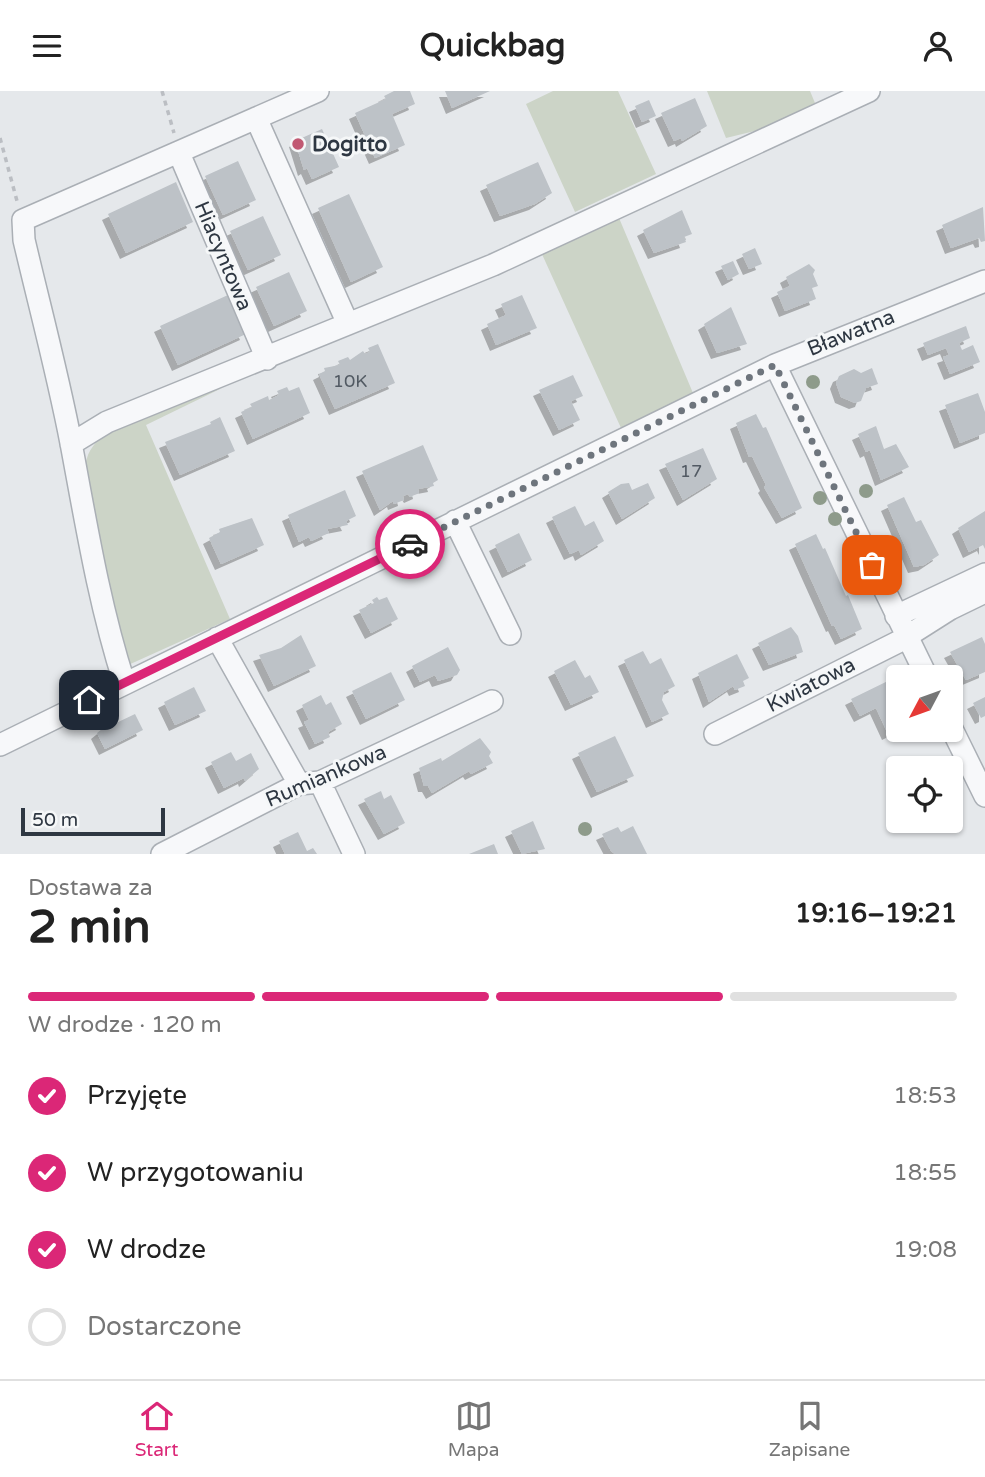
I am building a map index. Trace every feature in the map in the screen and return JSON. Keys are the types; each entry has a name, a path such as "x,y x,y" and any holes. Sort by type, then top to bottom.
{"street":[{"path":"124,682 111,643 82,515 71,444 24,240 23,220 318,91"},
{"path":"71,444 107,422 493,265 869,91"},
{"path":"256,118 348,324"},
{"name":"Hiacyntowa","path":"179,153 267,359"},
{"name":"Bławatna","path":"0,745 775,365 985,281"},
{"path":"775,365 921,665"},
{"path":"455,521 510,634"},
{"path":"896,616 985,574"},
{"name":"Kwiatowa","path":"715,734 907,637 950,609 985,592"},
{"path":"217,638 354,854"},
{"name":"Rumiankowa","path":"162,854 310,783 492,701"},
{"path":"958,742 985,796"}],"path":[{"path":"162,91 179,153"},
{"path":"0,138 23,220"}],"shaded area":[{"path":"553,91 618,91 656,174 575,212 526,104"},
{"path":"707,91 810,91 815,103 779,125 726,138"},
{"path":"619,218 693,393 621,428 541,252"},
{"path":"222,388 146,425 230,619 126,666 83,485 87,458 95,443 126,421 166,405"}],"building":[{"path":"394,91 410,91 415,104 392,114 405,145 375,158 355,113 386,99 384,96"},
{"path":"445,91 490,91 452,108"},
{"path":"695,98 707,126 682,141 681,138 674,141 661,113"},
{"path":"649,100 656,116 642,122 635,106"},
{"path":"322,129 339,167 312,179 307,168 304,170 295,141"},
{"path":"238,161 256,200 223,215 205,176"},
{"path":"538,162 552,193 535,204 500,216 486,185"},
{"path":"176,182 193,222 126,253 108,214"},
{"path":"349,194 383,267 351,282 318,208"},
{"path":"983,207 985,241 981,242 979,238 951,248 942,225"},
{"path":"682,210 692,234 684,237 686,242 654,253 643,230"},
{"path":"263,216 281,255 248,270 230,231"},
{"path":"755,248 762,264 749,269 742,254"},
{"path":"733,261 739,274 728,280 721,266"},
{"path":"809,264 815,270 813,274 818,286 812,288 816,299 785,311 777,292 790,286 786,277"},
{"path":"289,272 307,311 274,326 256,287"},
{"path":"228,295 246,334 178,365 160,326"},
{"path":"522,295 537,328 496,345 487,324 506,315 501,304"},
{"path":"731,307 747,344 717,353 704,324"},
{"path":"966,326 970,338 959,343 962,350 973,345 980,362 950,374 943,357 949,355 946,348 928,355 923,343"},
{"path":"378,344 395,383 335,409 319,374 325,371 324,368 340,365 338,361 348,357 350,360 363,351 365,354 370,352 368,348"},
{"path":"872,368 878,384 866,388 861,401 855,403 841,397 836,383 839,376 854,369 861,373"},
{"path":"573,375 583,396 571,401 580,420 559,430 539,390"},
{"path":"287,387 289,391 299,387 310,413 253,439 241,412 252,407 250,404 268,396 269,400 279,395 277,391"},
{"path":"978,393 985,412 985,433 960,443 945,405"},
{"path":"756,414 763,428 766,427 802,508 782,518 764,487 766,485 752,456 749,457 736,423"},
{"path":"220,417 235,451 180,475 165,442 211,424 210,422"},
{"path":"876,426 884,449 896,444 909,467 881,480 870,450 866,452 858,434"},
{"path":"423,445 438,480 433,483 434,486 418,489 419,493 410,497 408,494 403,496 404,500 394,504 393,501 380,510 362,471"},
{"path":"703,448 717,479 683,500 665,464"},
{"path":"629,483 632,490 648,483 655,498 622,519 608,492 621,484"},
{"path":"345,490 356,516 346,521 348,525 327,529 329,533 311,541 309,537 299,542 288,515"},
{"path":"904,497 916,522 921,520 939,555 924,565 914,567 887,505"},
{"path":"575,506 585,526 594,521 604,541 581,555 579,550 570,554 552,517"},
{"path":"985,511 985,549 983,545 969,552 958,528"},
{"path":"252,518 264,545 221,564 209,538 220,532 219,529"},
{"path":"519,533 532,560 508,572 495,545"},
{"path":"816,534 846,596 848,595 862,629 841,639 834,625 832,626 795,544"},
{"path":"377,597 379,600 387,597 398,619 371,633 359,610 374,603 372,600"},
{"path":"791,627 798,636 803,652 769,665 758,643"},
{"path":"301,635 316,666 274,686 259,655 281,648"},
{"path":"982,637 985,644 985,672 966,680 963,665 957,665 950,652"},
{"path":"448,647 460,670 457,675 438,681 435,675 420,682 412,666"},
{"path":"643,651 650,664 661,658 675,686 664,692 662,700 669,714 652,722 624,660"},
{"path":"737,654 749,678 743,681 745,686 735,690 733,686 709,702 698,673"},
{"path":"575,660 585,678 590,675 599,692 571,705 554,671"},
{"path":"391,672 405,700 366,719 352,691"},
{"path":"886,682 886,730 876,708 860,716 851,699"},
{"path":"194,687 206,711 175,725 164,702"},
{"path":"321,695 326,705 331,702 342,724 328,732 330,737 315,744 304,722 309,720 302,705"},
{"path":"985,697 985,716 981,718 973,703"},
{"path":"135,714 143,730 105,749 97,733 112,721 114,724"},
{"path":"615,736 634,776 597,792 578,753"},
{"path":"480,738 491,752 489,756 493,763 471,774 469,771 432,793 428,786 424,786 419,768 441,758 442,761"},
{"path":"231,752 236,761 251,753 259,769 245,781 244,778 224,788 211,762"},
{"path":"381,791 384,799 391,795 405,823 384,834 364,799"},
{"path":"533,821 545,849 522,854 511,831"},
{"path":"633,826 647,854 615,854 611,851 602,834 618,827 621,832"},
{"path":"298,832 307,851 313,848 317,854 285,854 279,841"},
{"path":"494,844 498,854 469,854"}],"way so far":[{"path":"410,544 775,365 872,565"}],"place":[{"name":"Dogitto","path":"298,144"}],"route":[{"path":"89,700 410,544"}]}
